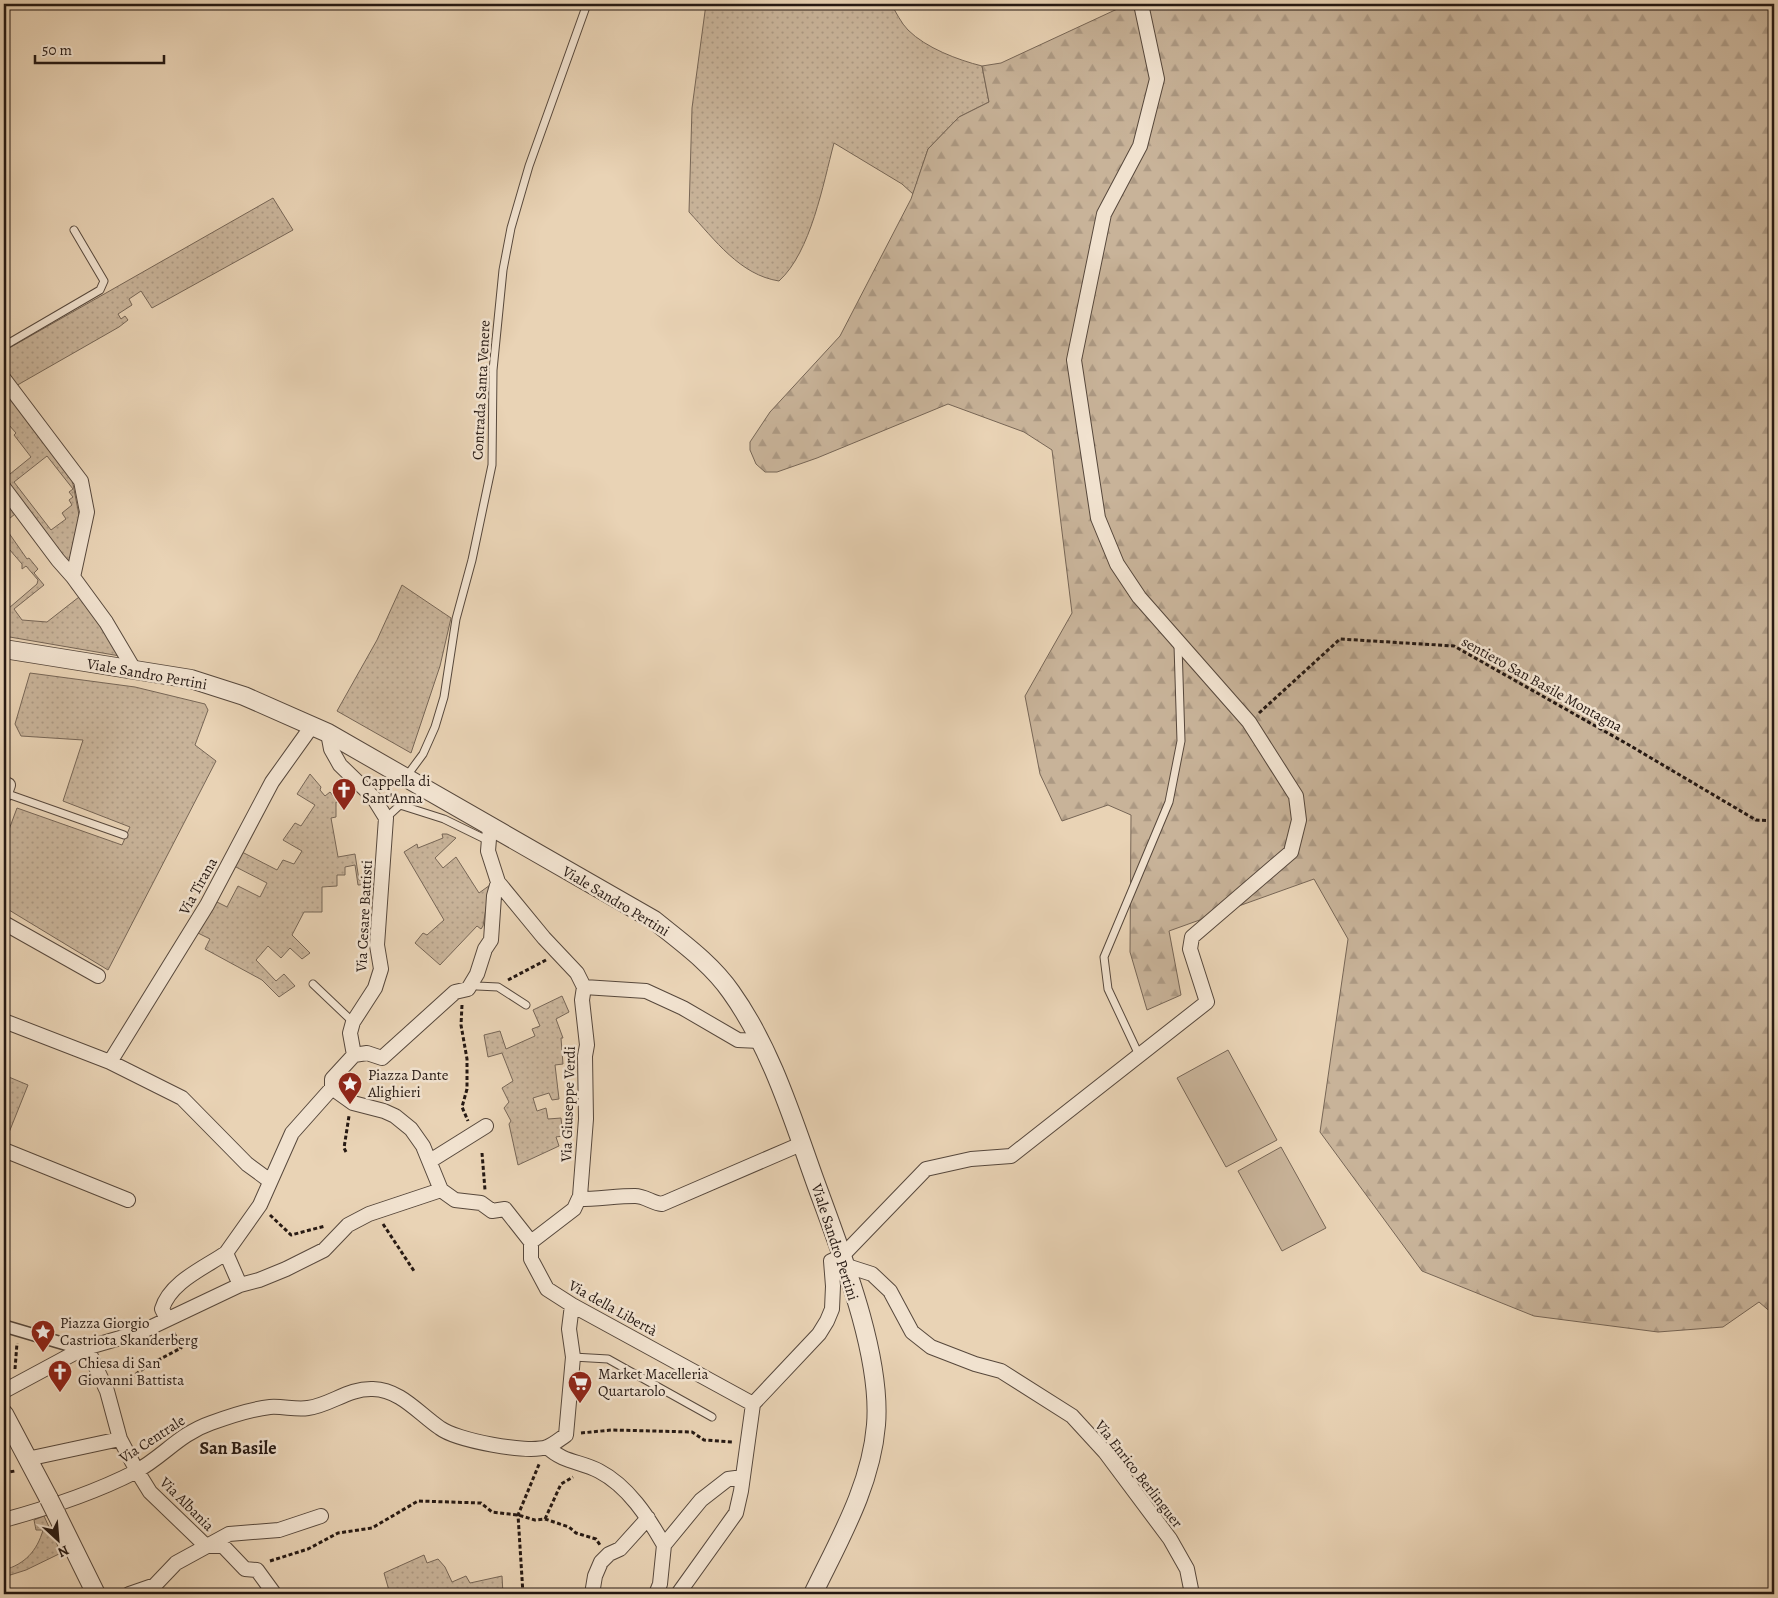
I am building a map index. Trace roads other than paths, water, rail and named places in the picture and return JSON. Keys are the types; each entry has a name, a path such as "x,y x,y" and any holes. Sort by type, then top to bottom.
{"street":[{"path":"678,1594 736,1513 753,1404 819,1334 828,1321 832,1309 831,1261 843,1260 926,1169 971,1159 1011,1156 1207,1002 1190,949 1192,937 1292,852 1299,820 1296,796 1249,722 1139,597 1117,564 1098,518 1074,360 1104,214 1140,146 1157,79 1141,4"},
{"path":"4,379 81,481 87,512 73,577"},
{"path":"4,488 106,622 135,671"},
{"name":"Viale Sandro Pertini","path":"4,650 191,679 244,696 320,729 406,777 490,834 654,920 698,955 731,991 766,1053 802,1144 843,1260 864,1331 876,1388 876,1425 870,1465 863,1488 813,1594"},
{"path":"320,729 340,765 373,797 386,818"},
{"name":"Via Tirana","path":"110,1062 207,905 272,782 320,729"},
{"name":"Via Cesare Battisti","path":"351,1028 375,988 381,969 377,946 386,818"},
{"path":"490,834 488,852 498,882 558,954 577,973 584,986 646,991 682,1008 738,1040 760,1041"},
{"path":"167,1319 162,1308 166,1296 178,1284 226,1253 260,1206 292,1133 332,1088 332,1079 354,1055 366,1053 382,1058 455,992 470,986 483,959 485,949 491,940 494,896 498,882"},
{"path":"4,923 98,976"},
{"name":"Via Giuseppe Verdi","path":"579,1200 586,1119 586,1045 582,1000 584,986"},
{"path":"4,1022 110,1062 182,1098 247,1164 270,1181"},
{"path":"351,1028 354,1055"},
{"path":"10,1387 85,1349 141,1332 240,1285 260,1280 286,1269 324,1250 348,1225 370,1214 441,1190 424,1146 411,1129 395,1116 384,1111 353,1103 332,1088"},
{"path":"430,1161 486,1126"},
{"path":"531,1242 574,1209 579,1200 637,1196 647,1198 653,1203 662,1204 802,1144"},
{"path":"4,1150 128,1200"},
{"name":"Via della Libertà","path":"441,1190 455,1200 481,1203 492,1211 505,1209 531,1242 531,1259 547,1288 572,1306 753,1404"},
{"path":"226,1253 240,1285"},
{"name":"Via Enrico Berlinguer","path":"843,1260 872,1274 890,1291 909,1327 931,1348 1001,1371 1072,1416 1105,1452 1170,1539 1187,1569 1192,1594"},
{"path":"572,1306 569,1329 573,1357"},
{"path":"4,1326 85,1349"},
{"name":"Via Albania","path":"85,1349 108,1391 120,1439 137,1471 150,1492 205,1546"},
{"name":"Via Centrale","path":"4,1520 56,1504 137,1471 189,1432 212,1422 270,1407 307,1409 332,1401 352,1391 364,1389 381,1390 396,1395 442,1430 504,1448 526,1450 547,1447 566,1435 573,1357"},
{"path":"4,1414 22,1465 56,1504 96,1594"},
{"path":"22,1465 120,1439"},
{"path":"547,1447 556,1456 596,1470 617,1482 648,1518 664,1545"},
{"path":"656,1594 660,1584 664,1545 701,1500 728,1479 743,1477"},
{"path":"129,1594 157,1589 176,1563 229,1534 280,1530 321,1516"},
{"path":"592,1594 595,1576 601,1562 608,1554 620,1549 648,1518"},
{"path":"205,1546 223,1546 245,1569 257,1570 273,1592"}],"lane":[{"name":"Contrada Santa Venere","path":"406,777 427,745 444,697 456,619 472,560 492,465 493,370 503,270 511,228 529,166 587,4"},
{"path":"4,346 100,290 104,281 74,230"},
{"path":"1139,1055 1108,989 1104,957 1169,802 1181,741 1178,641"},
{"path":"6,792 124,835"},
{"path":"386,818 400,805 490,834"},
{"path":"313,984 351,1028"},
{"path":"470,986 498,987 526,1005"},
{"path":"573,1357 608,1359 712,1417"}],"place":[{"name":"Cappella di Sant'Anna","path":"344,811"},
{"name":"Piazza Dante Alighieri","path":"350,1105"},
{"name":"Piazza Giorgio Castriota Skanderberg","path":"43,1353"},
{"name":"Chiesa di San Giovanni Battista","path":"60,1393"},
{"name":"Market Macelleria Quartarolo","path":"580,1404"}],"district":[{"name":"San Basile","path":"238,1448"}]}
